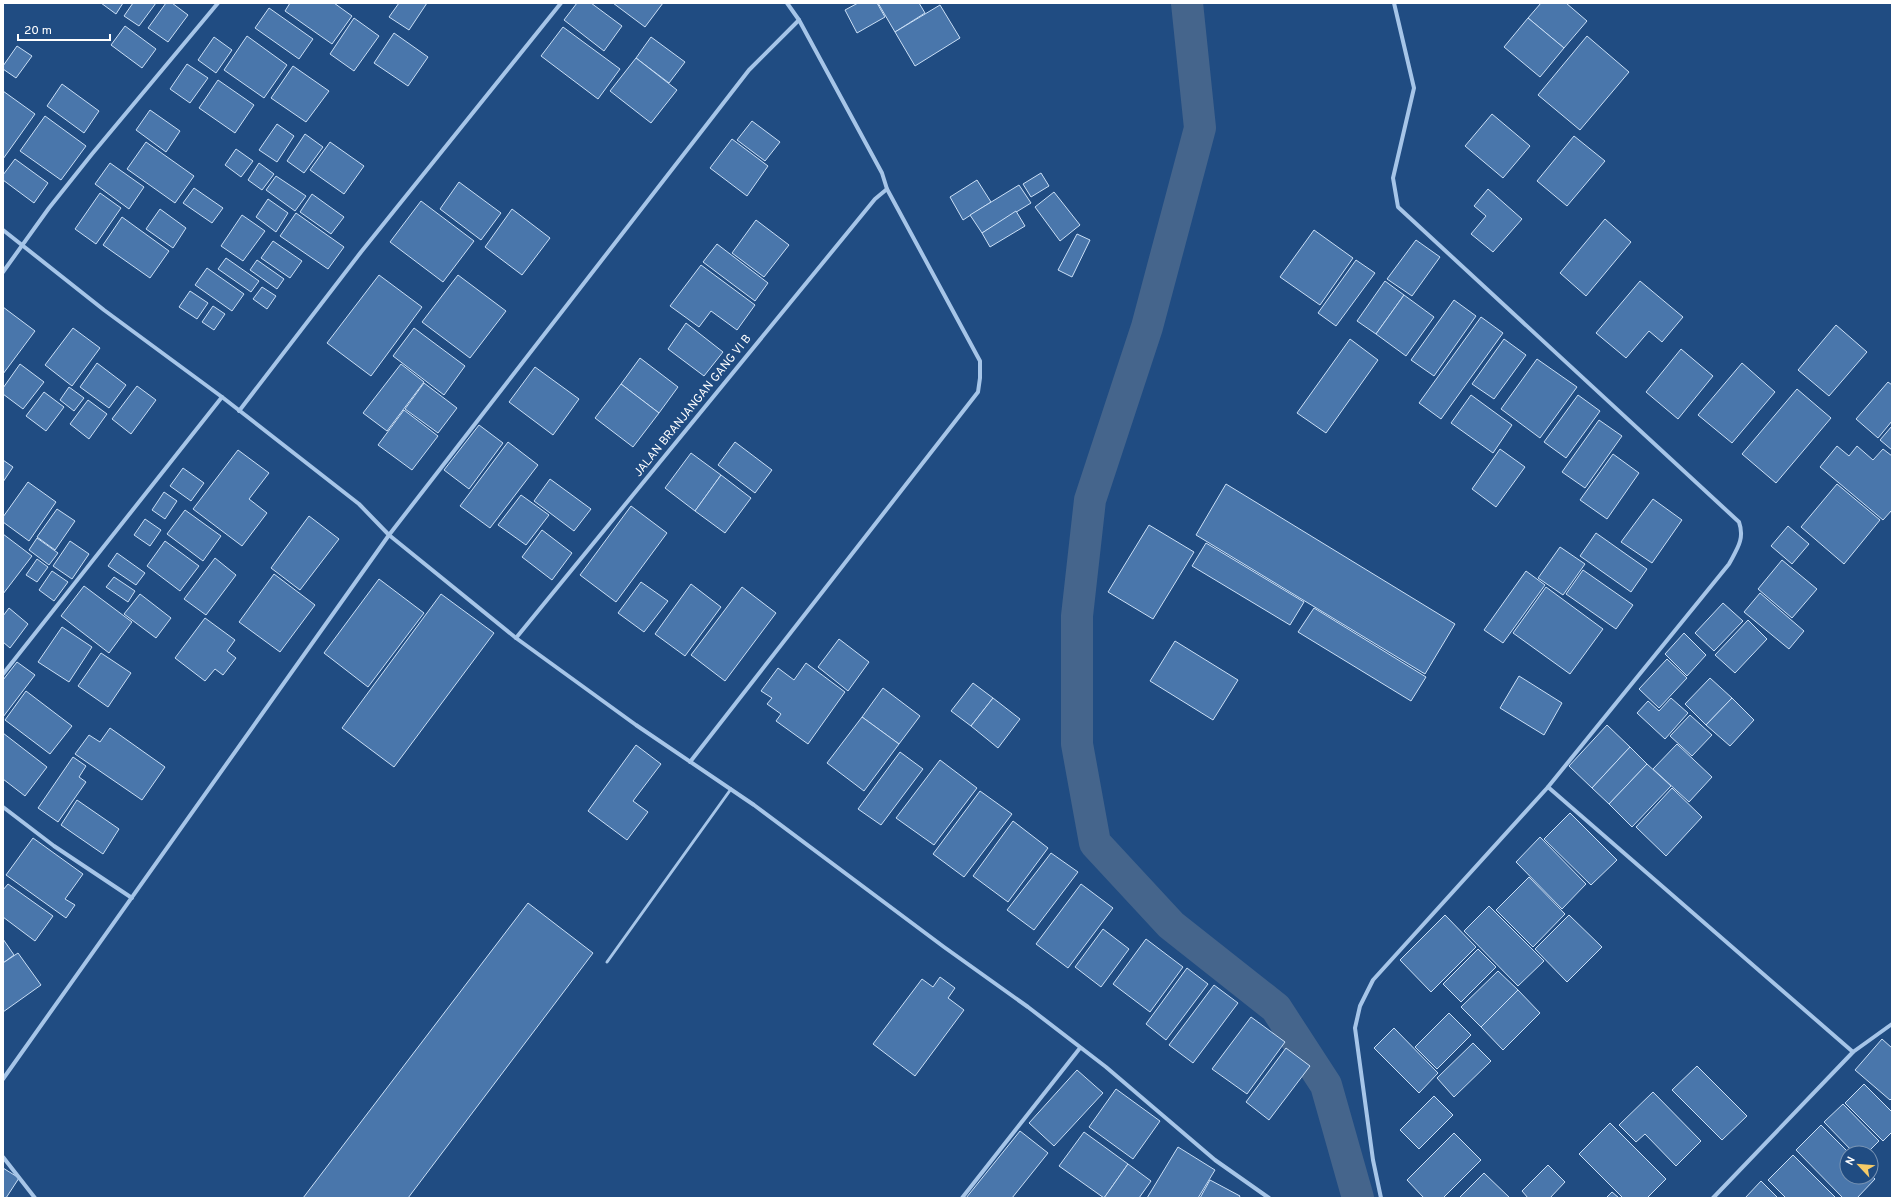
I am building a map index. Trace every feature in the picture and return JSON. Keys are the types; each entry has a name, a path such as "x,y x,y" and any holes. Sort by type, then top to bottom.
{"street":[{"path":"3,272 49,208 92,154 218,3"},
{"path":"239,411 361,252 561,3"},
{"path":"690,762 978,392 980,378 980,361 887,189 882,173 799,20 787,3"},
{"path":"1381,1198 1373,1160 1355,1028 1360,1006 1373,980 1548,787 1729,564 1740,545 1742,529 1739,522 1398,206 1393,178 1414,88 1394,3"},
{"path":"3,1079 389,535 749,70 799,20"},
{"name":"JALAN BRANJANGAN GANG VI B","path":"516,638 875,199 887,189"},
{"path":"3,230 104,310 222,396 239,411 359,504 389,535 516,638 636,725 731,789 1028,1007 1106,1067 1215,1160 1268,1198"},
{"path":"3,674 222,396"},
{"path":"1548,787 1853,1052"},
{"path":"3,807 54,846 132,898"},
{"path":"1713,1198 1853,1052 1892,1024"},
{"path":"962,1198 1080,1048"},
{"path":"3,1157 35,1198"}],"lane":[{"path":"607,962 731,789"}],"building":[{"path":"101,3 123,3 116,14"},
{"path":"133,3 156,3 139,26 124,16"},
{"path":"166,3 172,3 188,15 168,42 148,28"},
{"path":"290,3 334,3 352,16 332,44 285,11"},
{"path":"399,3 427,3 409,30 389,17"},
{"path":"577,3 591,3 622,26 604,51 564,20"},
{"path":"613,3 663,3 645,27"},
{"path":"858,3 877,3 885,17 857,33 845,10"},
{"path":"878,3 919,3 925,13 895,32"},
{"path":"1541,3 1566,3 1587,21 1564,48 1528,18"},
{"path":"940,5 960,38 915,66 895,32"},
{"path":"269,8 313,39 299,59 255,28"},
{"path":"354,18 379,36 354,71 330,54"},
{"path":"1528,18 1564,48 1540,77 1504,47"},
{"path":"125,26 156,49 142,68 111,45"},
{"path":"563,27 620,69 598,99 541,56"},
{"path":"394,33 428,57 408,86 374,63"},
{"path":"247,36 287,65 264,98 224,70"},
{"path":"1587,36 1629,72 1580,130 1538,95"},
{"path":"214,37 232,50 216,73 198,60"},
{"path":"651,37 685,62 669,83 636,58"},
{"path":"17,46 32,56 16,78 3,69 3,66"},
{"path":"636,58 677,90 651,123 610,91"},
{"path":"187,64 208,78 190,103 170,89"},
{"path":"293,66 329,91 306,122 271,98"},
{"path":"218,80 254,105 235,133 199,108"},
{"path":"62,84 99,111 84,133 47,106"},
{"path":"3,91 35,114 3,159"},
{"path":"150,110 180,131 166,152 136,130"},
{"path":"1492,114 1530,146 1503,178 1465,146"},
{"path":"45,116 86,146 61,180 20,151"},
{"path":"752,121 780,142 765,161 737,140"},
{"path":"277,124 294,136 277,162 259,150"},
{"path":"305,134 323,147 304,173 287,161"},
{"path":"1574,136 1605,161 1567,206 1537,181"},
{"path":"732,139 768,166 747,196 710,168"},
{"path":"146,142 194,176 175,203 127,169"},
{"path":"330,142 364,166 344,194 310,170"},
{"path":"236,149 253,161 241,177 225,165"},
{"path":"15,159 48,183 34,203 3,180 3,175"},
{"path":"110,163 144,187 129,209 95,184"},
{"path":"259,163 274,174 262,190 248,180"},
{"path":"1041,173 1049,186 1031,197 1023,184"},
{"path":"276,176 306,196 295,211 266,190"},
{"path":"977,180 991,202 963,220 950,197"},
{"path":"459,182 501,213 481,240 440,209"},
{"path":"1019,185 1031,203 982,233 970,215"},
{"path":"194,188 223,208 212,223 183,203"},
{"path":"1488,189 1522,219 1493,252 1471,234 1486,216 1474,206"},
{"path":"1054,192 1080,225 1060,241 1035,207"},
{"path":"100,193 121,208 96,244 75,229"},
{"path":"312,194 344,217 331,234 300,212"},
{"path":"268,199 288,213 276,232 256,217"},
{"path":"421,201 474,241 443,282 390,242"},
{"path":"160,209 186,228 173,248 146,229"},
{"path":"512,209 550,238 522,275 485,247"},
{"path":"1016,211 1025,226 990,247 982,233"},
{"path":"296,213 344,247 328,269 280,236"},
{"path":"242,215 265,231 243,261 221,246"},
{"path":"122,217 169,251 150,278 103,245"},
{"path":"1605,219 1631,242 1586,296 1560,273"},
{"path":"756,220 789,245 764,277 732,253"},
{"path":"1314,230 1353,258 1320,305 1280,277"},
{"path":"1077,234 1090,240 1072,277 1058,270"},
{"path":"1416,240 1440,257 1412,296 1387,279"},
{"path":"273,241 302,261 290,278 261,258"},
{"path":"717,244 768,283 755,301 703,262"},
{"path":"226,258 259,281 251,292 218,269"},
{"path":"257,260 284,279 277,289 250,270"},
{"path":"1356,260 1375,273 1336,326 1318,313"},
{"path":"701,265 755,305 737,330 711,311 699,327 670,306"},
{"path":"207,268 244,294 232,311 195,285"},
{"path":"379,275 422,307 371,376 327,343"},
{"path":"458,275 506,311 470,358 422,322"},
{"path":"1385,281 1404,295 1376,334 1357,321"},
{"path":"1640,281 1683,317 1662,342 1649,331 1626,358 1596,333"},
{"path":"262,287 276,296 267,309 253,299"},
{"path":"190,291 208,303 197,319 179,307"},
{"path":"1404,295 1434,317 1406,356 1376,334"},
{"path":"1454,300 1476,316 1434,376 1411,360"},
{"path":"213,306 225,314 214,330 202,322"},
{"path":"3,307 35,331 3,374"},
{"path":"1481,317 1503,333 1441,419 1419,403"},
{"path":"686,323 723,352 704,376 668,349"},
{"path":"1836,325 1867,352 1829,396 1798,370"},
{"path":"73,328 100,348 72,386 45,365"},
{"path":"414,328 465,366 444,395 393,356"},
{"path":"1350,339 1378,360 1326,433 1297,413"},
{"path":"1504,339 1526,355 1494,399 1472,384"},
{"path":"1681,349 1713,376 1678,419 1646,392"},
{"path":"640,358 678,387 659,413 621,384"},
{"path":"1537,359 1577,387 1540,438 1501,409"},
{"path":"97,363 126,385 109,408 80,387"},
{"path":"1742,363 1775,392 1732,443 1698,415"},
{"path":"20,364 44,382 23,409 3,394 3,388"},
{"path":"401,364 424,382 387,431 363,413"},
{"path":"535,367 579,399 553,435 509,402"},
{"path":"1888,382 1892,385 1892,421 1878,438 1856,419"},
{"path":"424,383 457,408 438,433 405,409"},
{"path":"621,384 659,413 633,447 595,418"},
{"path":"137,386 156,400 131,434 112,419"},
{"path":"69,387 84,398 74,411 60,400"},
{"path":"1797,389 1831,418 1776,483 1742,454"},
{"path":"44,392 64,407 46,431 26,416"},
{"path":"1471,395 1512,425 1493,453 1451,423"},
{"path":"1578,395 1600,411 1566,458 1544,442"},
{"path":"88,400 107,414 89,439 70,424"},
{"path":"404,410 438,436 412,470 378,445"},
{"path":"1599,420 1622,436 1585,488 1562,472"},
{"path":"479,425 503,443 469,489 444,470"},
{"path":"1892,426 1892,450 1880,440"},
{"path":"508,442 538,465 490,528 460,506"},
{"path":"735,442 772,470 755,493 718,465"},
{"path":"1837,446 1849,456 1857,446 1873,460 1883,449 1892,456 1892,510 1883,520 1820,467"},
{"path":"1500,449 1525,467 1496,507 1472,489"},
{"path":"238,450 269,473 249,499 267,513 242,546 193,509"},
{"path":"691,453 721,475 695,511 665,488"},
{"path":"1613,454 1639,473 1607,519 1580,500"},
{"path":"3,460 13,467 3,482"},
{"path":"183,468 204,483 191,501 170,486"},
{"path":"721,475 751,498 725,533 695,511"},
{"path":"550,479 591,509 574,531 534,501"},
{"path":"28,482 56,502 29,541 3,522 3,517"},
{"path":"1226,484 1455,624 1425,674 1196,535"},
{"path":"1837,484 1880,520 1844,564 1801,527"},
{"path":"164,492 177,501 165,519 152,510"},
{"path":"521,495 549,515 526,545 498,525"},
{"path":"1653,499 1682,520 1652,563 1621,542"},
{"path":"631,506 667,533 616,602 580,575"},
{"path":"57,509 75,521 55,550 37,537"},
{"path":"185,510 221,536 203,561 167,534"},
{"path":"309,516 339,539 300,590 271,568"},
{"path":"145,519 161,530 150,546 134,535"},
{"path":"1149,525 1194,552 1153,619 1108,592"},
{"path":"1788,526 1809,544 1792,564 1771,546"},
{"path":"542,530 572,553 552,580 522,557"},
{"path":"1596,533 1647,569 1631,592 1580,556"},
{"path":"3,534 32,556 3,594"},
{"path":"37,538 58,553 49,565 29,550"},
{"path":"70,541 89,554 72,579 53,566"},
{"path":"165,541 199,566 180,591 147,566"},
{"path":"1206,543 1304,602 1290,625 1192,566"},
{"path":"1560,547 1585,564 1563,595 1538,578"},
{"path":"117,553 145,573 136,585 108,566"},
{"path":"215,558 236,575 206,615 184,599"},
{"path":"37,559 48,567 37,582 26,575"},
{"path":"1782,560 1817,589 1792,618 1758,589"},
{"path":"1583,570 1633,605 1616,629 1566,594"},
{"path":"52,571 68,582 54,601 39,590"},
{"path":"1526,571 1545,585 1503,643 1484,630"},
{"path":"274,574 315,605 280,652 239,622"},
{"path":"114,577 135,591 128,602 106,587"},
{"path":"379,579 424,613 368,687 324,653"},
{"path":"641,582 668,601 644,632 618,613"},
{"path":"691,584 721,607 685,656 655,634"},
{"path":"84,586 132,622 109,653 61,616"},
{"path":"742,587 776,613 725,681 691,655"},
{"path":"1546,587 1603,629 1570,674 1513,633"},
{"path":"1760,593 1804,631 1789,649 1744,612"},
{"path":"140,594 171,618 156,638 124,614"},
{"path":"441,594 494,633 394,767 342,728"},
{"path":"1723,603 1743,621 1714,651 1695,633"},
{"path":"9,608 28,624 10,648 3,642 3,616"},
{"path":"1314,608 1426,677 1411,701 1298,632"},
{"path":"205,618 235,640 227,651 236,658 223,675 215,669 205,681 175,658"},
{"path":"1748,620 1767,639 1735,673 1715,655"},
{"path":"62,627 92,647 69,682 38,662"},
{"path":"1684,633 1706,655 1687,676 1665,654"},
{"path":"839,639 869,662 848,691 818,667"},
{"path":"1175,641 1238,680 1213,720 1150,681"},
{"path":"101,653 131,673 108,707 78,686"},
{"path":"1667,659 1687,678 1659,708 1639,689"},
{"path":"17,662 35,675 3,717 3,680"},
{"path":"806,663 845,692 808,744 776,721 781,714 767,704 772,698 761,691 778,668 794,680"},
{"path":"1519,676 1562,703 1544,735 1500,708"},
{"path":"1710,678 1732,698 1706,725 1685,704"},
{"path":"973,683 993,698 971,726 951,711"},
{"path":"883,688 920,716 899,744 862,717"},
{"path":"26,691 72,726 50,754 5,720"},
{"path":"993,698 1020,719 998,748 971,726"},
{"path":"1671,698 1688,713 1665,739 1637,713 1648,701 1659,711"},
{"path":"1732,698 1754,720 1730,746 1706,725"},
{"path":"1690,715 1712,735 1692,756 1670,736"},
{"path":"862,717 899,744 864,791 827,763"},
{"path":"1607,725 1630,747 1592,788 1569,766"},
{"path":"110,728 165,767 142,800 75,754 89,735 100,742"},
{"path":"3,733 47,767 25,796 3,779"},
{"path":"1677,744 1712,777 1689,802 1653,769"},
{"path":"636,745 661,764 633,801 648,812 627,840 588,811"},
{"path":"1630,747 1647,764 1609,804 1592,788"},
{"path":"900,752 923,769 881,825 858,809"},
{"path":"73,757 86,766 79,777 86,782 58,822 38,808"},
{"path":"940,760 977,788 934,845 896,818"},
{"path":"1647,764 1671,786 1632,827 1609,804"},
{"path":"1672,788 1702,817 1666,856 1636,827"},
{"path":"980,791 1012,814 964,877 933,854"},
{"path":"77,800 119,829 103,854 61,825"},
{"path":"1570,813 1617,860 1591,885 1544,839"},
{"path":"1013,821 1048,848 1008,902 973,876"},
{"path":"1540,837 1586,884 1562,909 1516,862"},
{"path":"33,838 83,874 65,899 75,905 66,918 6,875"},
{"path":"1051,853 1078,872 1034,930 1007,910"},
{"path":"1529,877 1565,914 1533,947 1496,910"},
{"path":"8,884 53,916 35,941 3,917 3,890"},
{"path":"1081,884 1113,908 1068,968 1036,944"},
{"path":"528,903 593,953 408,1198 303,1198"},
{"path":"1489,906 1544,961 1518,986 1464,931"},
{"path":"1445,915 1476,947 1431,992 1400,960"},
{"path":"1569,915 1602,947 1567,982 1535,949"},
{"path":"1103,929 1129,949 1101,987 1075,967"},
{"path":"3,939 14,955 3,963"},
{"path":"1146,939 1183,967 1150,1012 1113,984"},
{"path":"1478,949 1496,967 1461,1002 1443,984"},
{"path":"18,953 41,985 3,1012 3,963"},
{"path":"1187,968 1208,984 1166,1040 1146,1024"},
{"path":"1498,971 1518,990 1481,1027 1461,1007"},
{"path":"940,977 955,988 948,998 964,1010 915,1076 873,1044 922,979 933,987"},
{"path":"1214,985 1238,1003 1193,1063 1169,1045"},
{"path":"1518,990 1540,1013 1503,1050 1481,1027"},
{"path":"1449,1013 1471,1035 1437,1069 1415,1047"},
{"path":"1251,1017 1285,1042 1247,1094 1212,1069"},
{"path":"1394,1028 1438,1073 1419,1093 1374,1048"},
{"path":"1882,1039 1892,1048 1892,1098 1890,1100 1855,1070"},
{"path":"1473,1043 1491,1061 1454,1097 1437,1078"},
{"path":"1286,1048 1310,1066 1269,1120 1246,1102"},
{"path":"1697,1066 1747,1116 1722,1140 1672,1090"},
{"path":"1077,1070 1103,1093 1054,1146 1029,1123"},
{"path":"1864,1084 1892,1112 1892,1132 1883,1141 1845,1103"},
{"path":"1116,1089 1160,1121 1133,1159 1089,1127"},
{"path":"1653,1092 1701,1141 1676,1166 1645,1134 1636,1142 1619,1125"},
{"path":"1434,1096 1453,1115 1419,1149 1400,1130"},
{"path":"1843,1104 1879,1141 1875,1145 1846,1145 1824,1122"},
{"path":"1610,1123 1666,1179 1647,1198 1623,1198 1579,1154"},
{"path":"1821,1125 1841,1145 1839,1145 1839,1185 1869,1185 1857,1198 1843,1198 1796,1150"},
{"path":"1020,1131 1048,1153 1012,1198 966,1198"},
{"path":"1084,1132 1128,1164 1104,1198 1059,1166"},
{"path":"1454,1133 1481,1160 1443,1198 1424,1198 1407,1180"},
{"path":"1178,1147 1215,1170 1198,1198 1147,1198"},
{"path":"1793,1155 1836,1198 1786,1198 1768,1180"},
{"path":"1128,1164 1151,1181 1139,1198 1104,1198"},
{"path":"1548,1165 1565,1182 1550,1198 1528,1198 1522,1191"},
{"path":"3,1168 19,1178 6,1198 3,1198"},
{"path":"1484,1173 1510,1198 1459,1198"},
{"path":"1210,1180 1240,1196 1239,1198 1200,1198"},
{"path":"1761,1181 1778,1198 1745,1198"},
{"path":"1612,1192 1619,1198 1606,1198"}],"waterway":[{"path":"1187,3 1200,128 1147,327 1090,500 1077,616 1077,744 1095,843 1171,925 1276,1008 1326,1085 1358,1198"}]}
